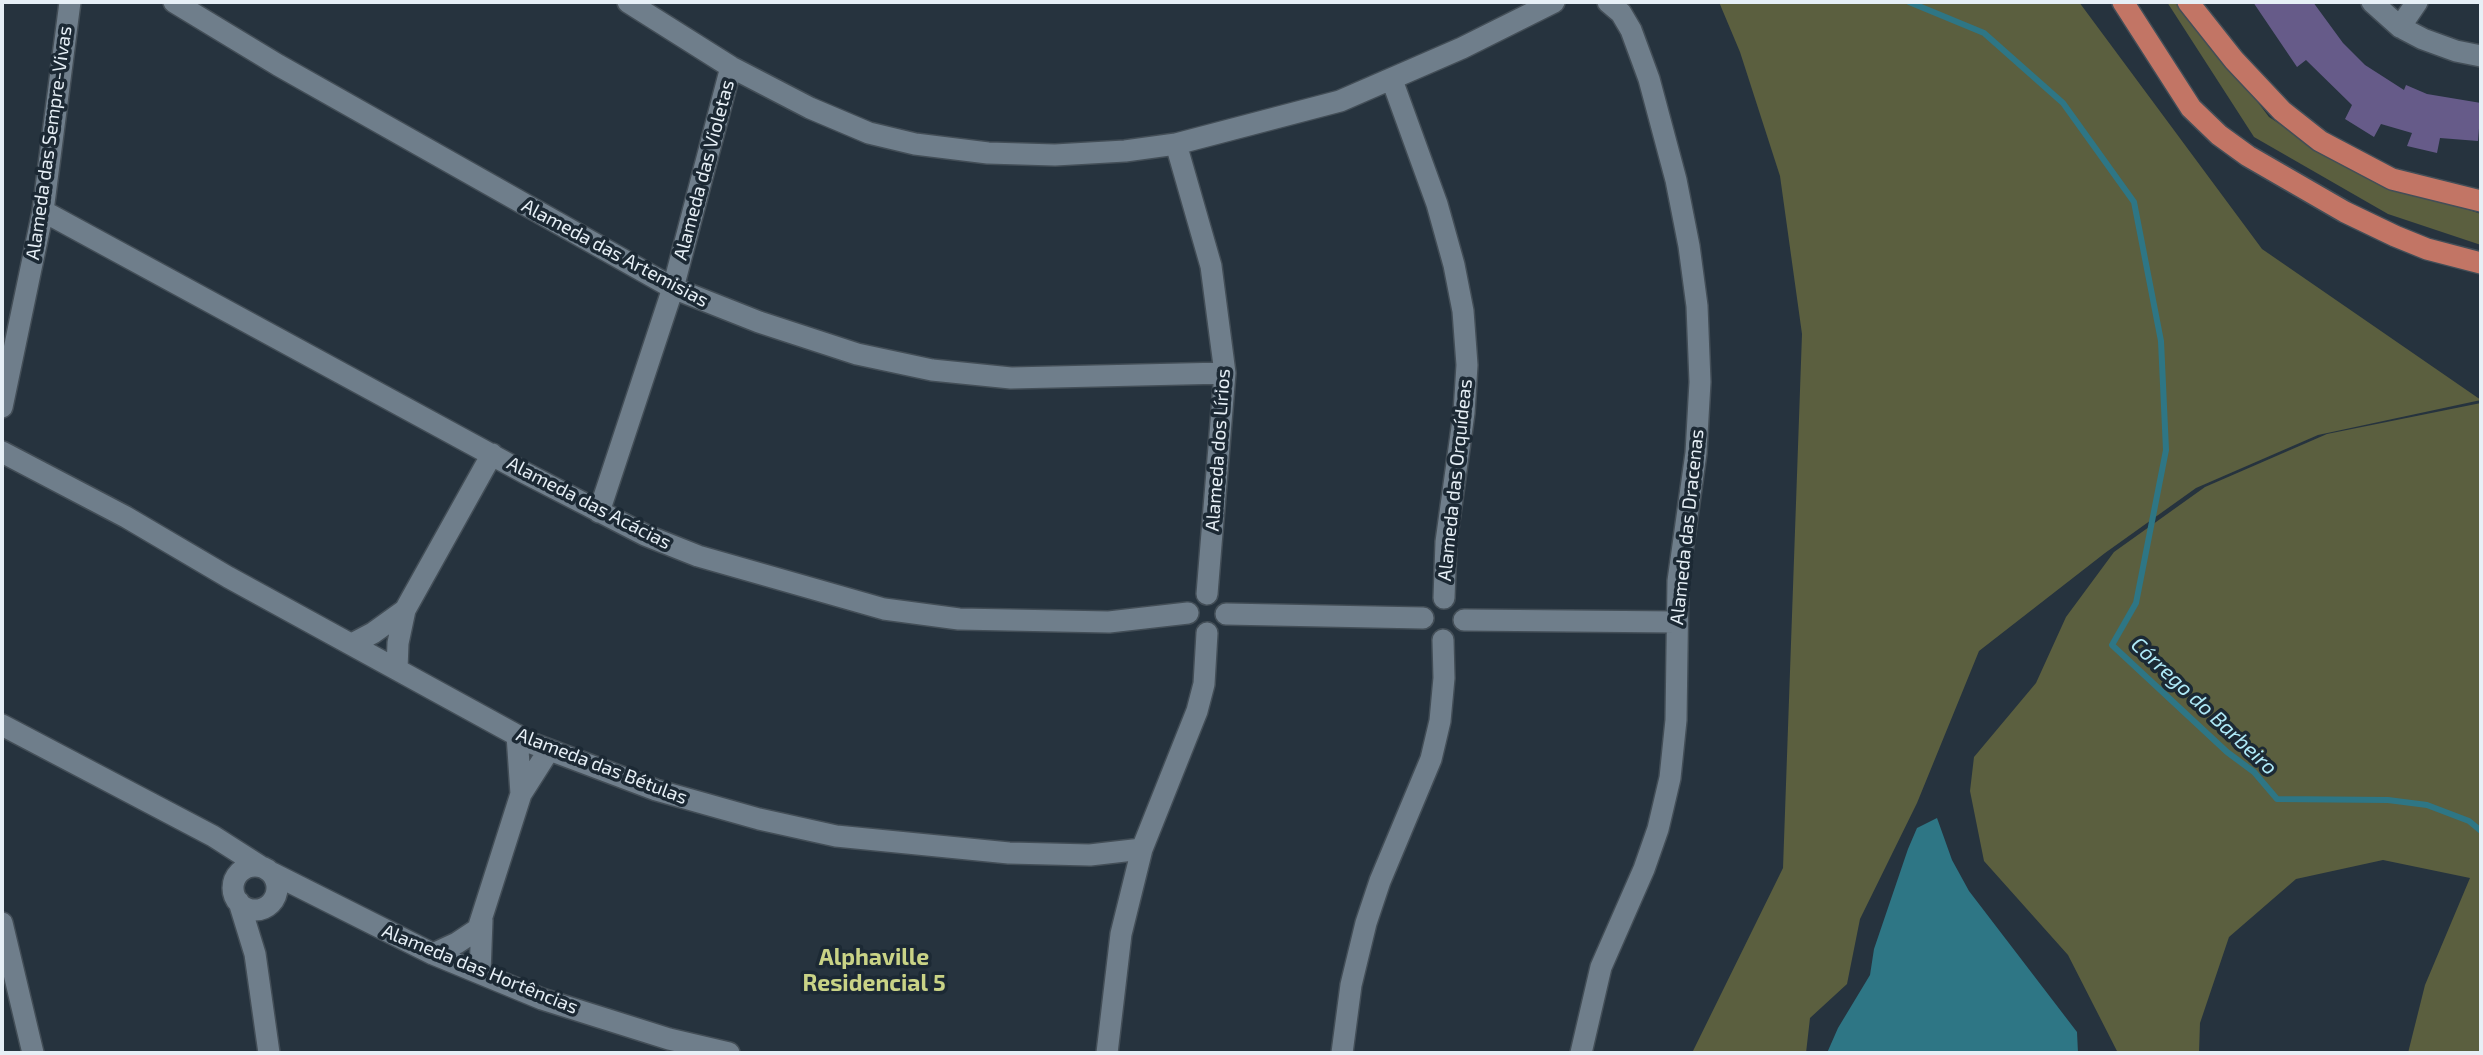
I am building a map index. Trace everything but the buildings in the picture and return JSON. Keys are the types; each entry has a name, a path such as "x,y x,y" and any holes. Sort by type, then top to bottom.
{"main road":[{"path":"2123,2 2191,108 2248,156 2345,212 2395,236 2427,248 2481,262"},
{"path":"2188,2 2234,60 2282,111 2320,141 2392,179 2481,201"}],"street":[{"name":"Alameda das Sempre-Vivas","path":"2,407 43,211 70,2"},
{"name":"Alameda das Artemisias","path":"174,2 290,72 673,288 759,323 857,354 932,370 1011,378 1225,373"},
{"path":"628,2 731,67 810,108 869,133 915,144 988,153 1055,155 1176,144 1340,101 1392,80 1553,2"},
{"name":"Alameda das Dracenas","path":"1581,1053 1601,967 1644,869 1667,791 1676,720 1676,622 1696,453 1700,383 1697,306 1681,207 1649,79 1631,30 1621,13 1608,2"},
{"path":"2372,2 2400,27 2456,51 2481,56"},
{"path":"2400,27 2417,2"},
{"name":"Alameda das Violetas","path":"599,512 673,288 731,67"},
{"name":"Alameda das Orquídeas","path":"1392,80 1437,204 1454,265 1463,311 1467,365 1464,413 1446,542 1444,598"},
{"name":"Alameda dos Lírios","path":"1176,144 1211,266 1225,373 1207,594"},
{"name":"Alameda das Acácias","path":"43,211 599,512 645,535 698,556 884,609 959,620 1109,622 1188,613"},
{"name":"Alameda das Bétulas","path":"2,452 126,517 228,577 517,735 656,790 759,819 836,836 1009,853 1090,855 1142,849"},
{"path":"397,669 398,642 405,610 492,454"},
{"path":"1207,594 1221,600 1227,614 1221,628 1207,633 1194,627 1188,613 1194,600 1207,594"},
{"path":"1444,598 1458,605 1464,620 1457,634 1443,640 1428,633 1423,618 1429,604 1444,598"},
{"path":"352,644 405,610"},
{"path":"1227,614 1423,618"},
{"path":"1464,620 1676,622"},
{"path":"1107,1053 1121,934 1142,849 1197,711 1204,684 1207,633"},
{"path":"1342,1053 1351,985 1366,923 1431,759 1440,721 1444,678 1443,640"},
{"name":"Alameda das Hortências","path":"2,725 213,836 315,898 433,954 542,999 669,1039 729,1053"},
{"path":"517,735 521,794"},
{"path":"433,954 478,929 521,794 550,750"},
{"path":"213,836 255,954 269,1053"},
{"path":"236,896 241,872 266,870 277,891 267,906 255,954"},
{"path":"236,896 252,909 315,898"},
{"path":"480,973 482,920"},
{"path":"2,923 33,1053"}],"green space":[{"path":"1719,2 2079,2 2262,249 2481,400 2318,435 2196,488 2105,553 1979,651 1917,803 1860,919 1847,984 1810,1018 1806,1053 1692,1053 1783,868 1802,334 1780,176 1740,52"},
{"path":"2167,2 2182,2 2269,117 2347,168 2481,214 2481,245 2388,214 2254,137"},
{"path":"2481,403 2481,1053 2408,1053 2425,985 2470,878 2383,860 2296,879 2229,937 2200,1023 2199,1053 2118,1053 2068,955 1984,861 1970,791 1974,757 2036,683 2066,617 2114,552 2205,487 2327,434"}],"water":[{"path":"1937,818 1952,860 1969,891 2077,1032 2078,1053 1827,1053 1838,1028 1870,975 1874,949 1917,828"}],"waterway":[{"name":"Córrego do Barbeiro","path":"1909,2 1984,33 2063,103 2134,202 2161,341 2166,450 2136,603 2112,645 2227,752 2254,772 2277,799 2388,800 2427,805 2469,821 2481,831"}],"district":[{"name":"Alphaville Residencial 5","path":"874,970"}]}
